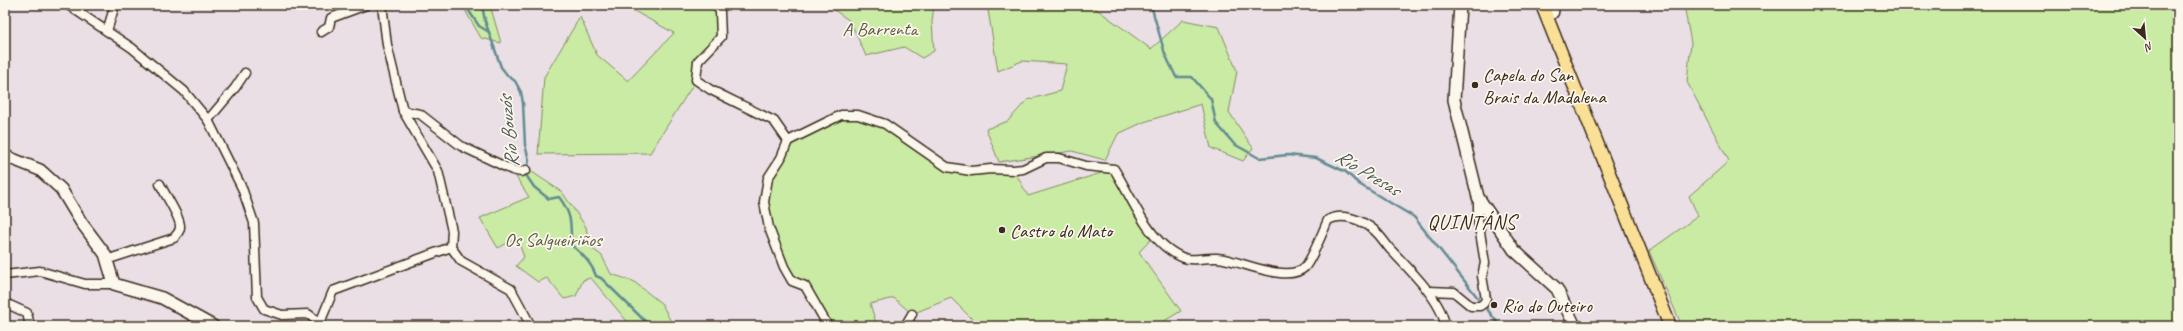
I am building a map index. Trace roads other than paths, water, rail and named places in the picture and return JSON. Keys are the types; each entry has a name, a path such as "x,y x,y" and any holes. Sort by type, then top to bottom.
{"main road":[{"path":"1542,5 1670,326"}],"street":[{"path":"68,5 132,48 184,91 208,120 242,188 254,223 257,297 264,309 282,315 308,314 320,324 333,291 451,247"},
{"path":"107,31 115,5"},
{"path":"321,32 329,27 331,18 366,5"},
{"path":"382,5 387,45 403,111 438,171 452,231 451,247 461,261 511,288 531,326"},
{"path":"717,5 720,12 721,37 698,61 696,80 711,90 774,121 788,141"},
{"path":"1429,291 1454,292 1471,306 1480,306 1486,299 1482,276 1485,263 1478,220 1478,197 1454,100 1460,5"},
{"path":"1548,19 1554,13 1556,5"},
{"path":"208,120 235,88 245,73"},
{"path":"403,111 420,114 461,146 512,170 521,172 526,170"},
{"path":"828,326 805,286 792,281 784,267 770,228 764,202 768,178 781,158 788,141 841,115 858,115 885,124 947,167 971,171 991,169 1014,170 1023,169 1046,158 1059,158 1086,166 1114,169 1127,194 1152,232 1170,251 1188,260 1218,258 1256,269 1293,273 1305,267 1328,220 1342,216 1358,220 1374,229 1429,291 1445,326"},
{"path":"5,156 40,170 61,189 81,222 105,254 114,284"},
{"path":"106,260 174,238 178,233 180,228 179,221 160,184"},
{"path":"1478,197 1514,250 1557,289 1574,326"},
{"path":"5,275 40,271 85,284 114,284 162,298 213,326"},
{"path":"5,304 27,313 30,326"},
{"path":"905,326 912,314"}],"waterway":[{"path":"465,5 479,26 489,32"},
{"name":"Río Bouzós","path":"482,5 485,21 501,67 508,76 515,81 521,92 525,145 529,160 526,175 534,187 549,199 559,197 569,214 571,245 586,259 596,276 601,278 650,326"},
{"name":"Río Presas","path":"1151,5 1165,54 1176,77 1192,77 1211,99 1216,123 1234,144 1259,158 1288,155 1316,158 1346,172 1359,184 1414,217 1478,298"},
{"name":"Río Presas","path":"1487,309 1500,326"}],"place":[{"name":"Capela do San Brais da Madalena","path":"1475,85"},
{"name":"Castro do Mato","path":"1002,230"},
{"name":"Río do Outeiro","path":"1494,305"}],"district":[{"name":"QUINTÁNS","path":"1472,222"}],"park label":[{"name":"A Barrenta","path":"880,28"},
{"name":"Os Salgueiriños","path":"553,239"}]}
